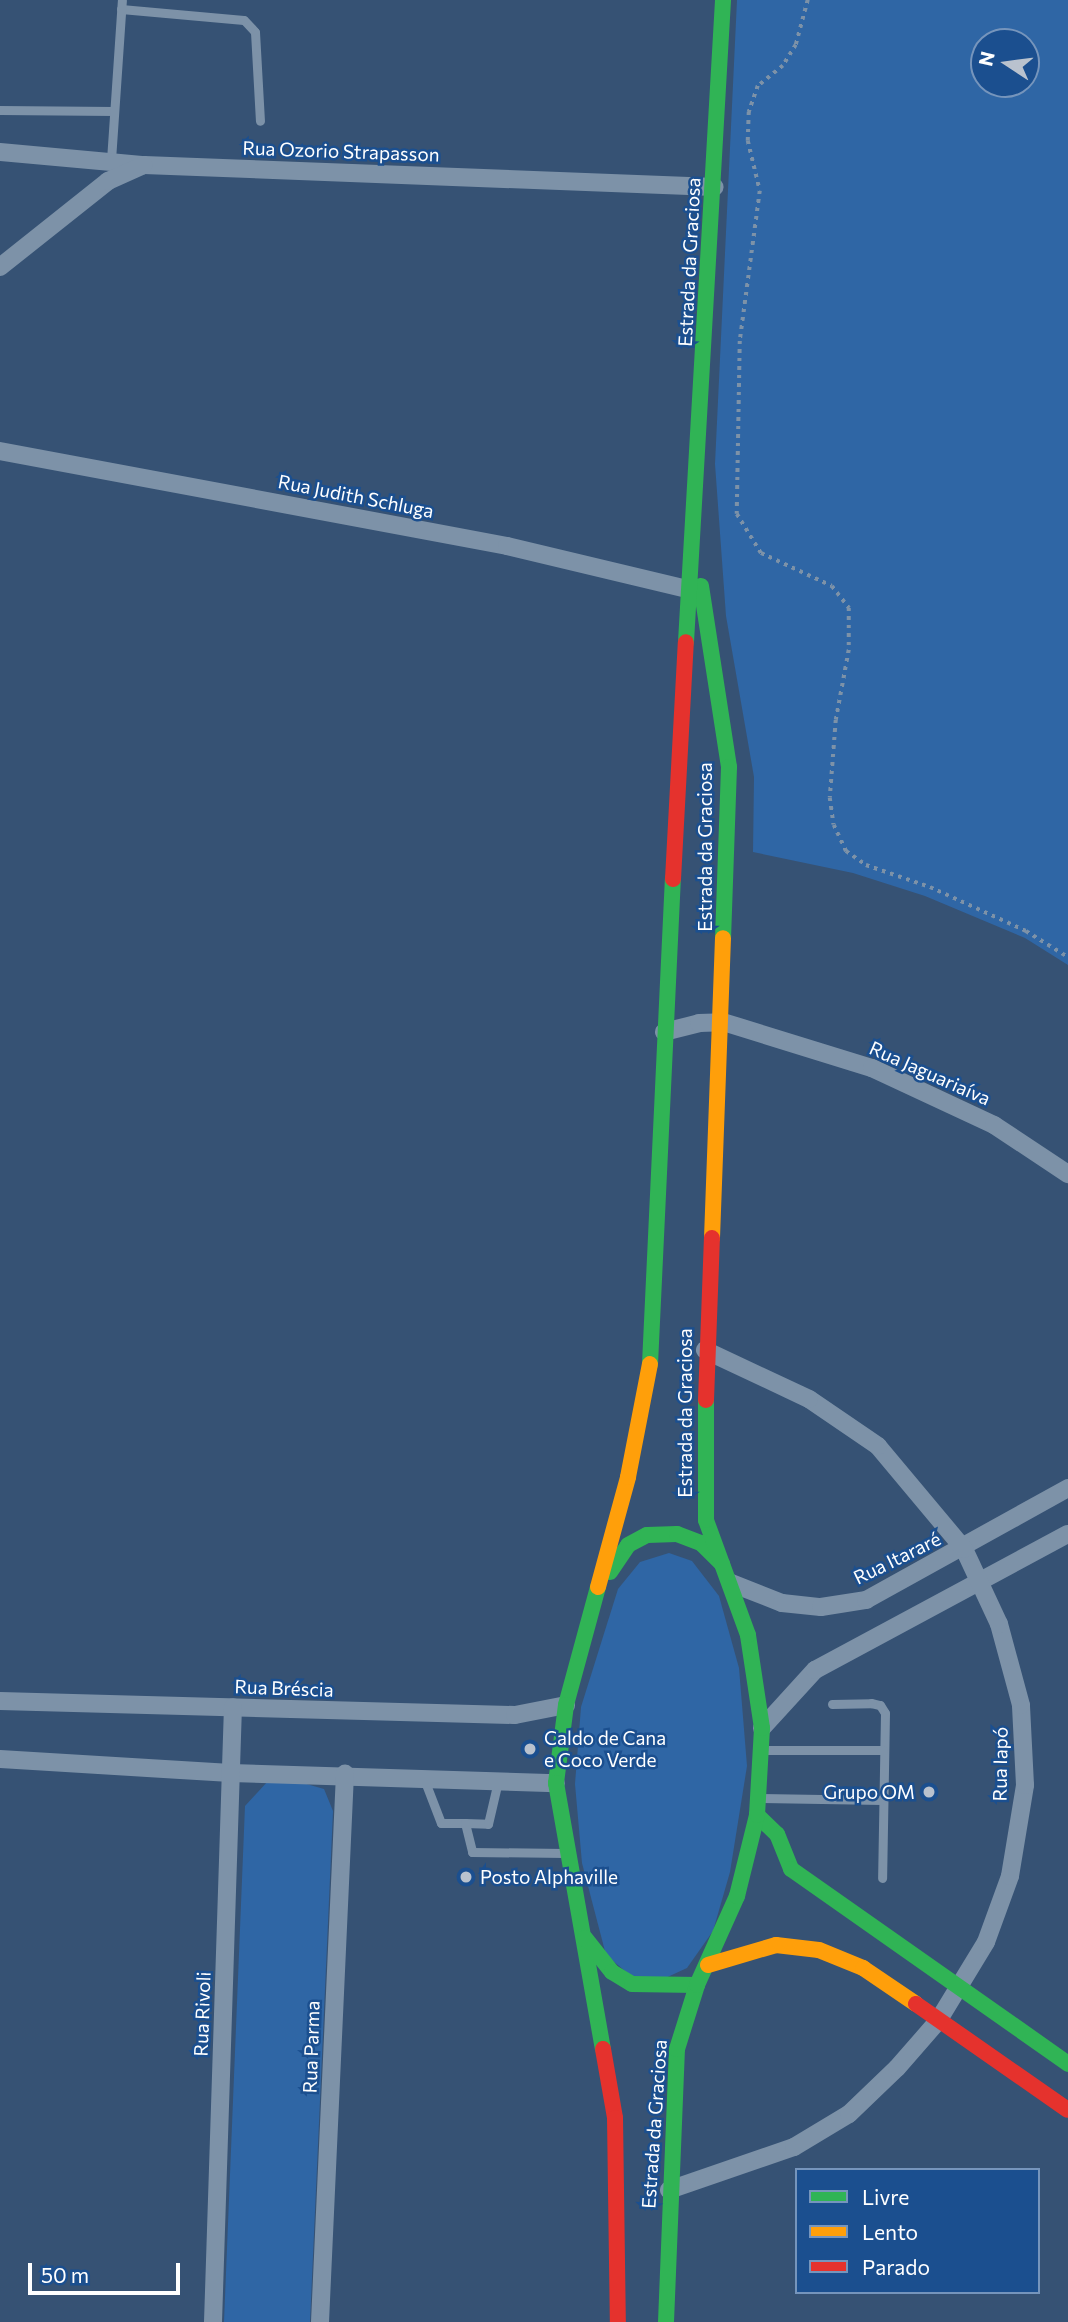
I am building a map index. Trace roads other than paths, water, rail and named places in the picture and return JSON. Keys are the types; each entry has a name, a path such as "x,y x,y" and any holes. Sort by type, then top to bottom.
{"main road":[{"name":"Estrada da Graciosa","path":"618,2322 615,2118 565,1853 556,1783 566,1705 646,1400 654,1335 664,1032 696,591 694,526 715,187 723,0"},
{"name":"Estrada da Graciosa","path":"666,2322 669,2190 677,2049 697,1985 737,1896 758,1807 762,1728 748,1635 706,1520 705,1350 723,1023 729,767 696,591"},
{"path":"595,1598 628,1545 647,1535 677,1534 701,1544 728,1575"},
{"path":"758,1807 777,1834 792,1868 954,1988 1068,2064"},
{"path":"581,1932 612,1972 632,1984 697,1985"},
{"path":"708,1965 776,1945 820,1950 863,1968 1068,2110"}],"street":[{"path":"0,152 144,164"},
{"name":"Rua Ozorio Strapasson","path":"0,267 108,181 144,164 715,187"},
{"name":"Rua Judith Schluga","path":"0,451 507,546 696,591"},
{"path":"664,1032 699,1023 723,1023"},
{"name":"Rua Jaguariaíva","path":"723,1023 872,1068 994,1125 1068,1174"},
{"name":"Rua Iapó","path":"669,2190 794,2147 849,2114 938,2021 954,1988 986,1942 1010,1876 1025,1785 1021,1705 999,1624 964,1549 878,1446 809,1399 705,1350"},
{"name":"Rua Itararé","path":"728,1575 782,1603 821,1607 866,1600 964,1549 1068,1489"},
{"path":"762,1728 815,1670 1068,1534"},
{"name":"Rua Bréscia","path":"0,1701 515,1715 566,1705"},
{"name":"Rua Rivoli","path":"213,2322 233,1707"},
{"path":"0,1759 231,1773 345,1774 556,1783"},
{"name":"Rua Parma","path":"320,2322 345,1774"}],"lane":[{"path":"111,160 122,4 244,20 255,32 260,121"},
{"path":"0,110 114,111"},
{"path":"832,1704 880,1705 885,1713 882,1878"},
{"path":"761,1750 883,1750"},
{"path":"424,1777 441,1823 465,1824 488,1824 498,1780"},
{"path":"758,1807 882,1800"},
{"path":"465,1824 472,1852 565,1853"}],"place":[{"name":"Caldo de Cana e Coco Verde","path":"530,1749"},
{"name":"Grupo OM","path":"929,1792"},
{"name":"Posto Alphaville","path":"466,1877"}]}
